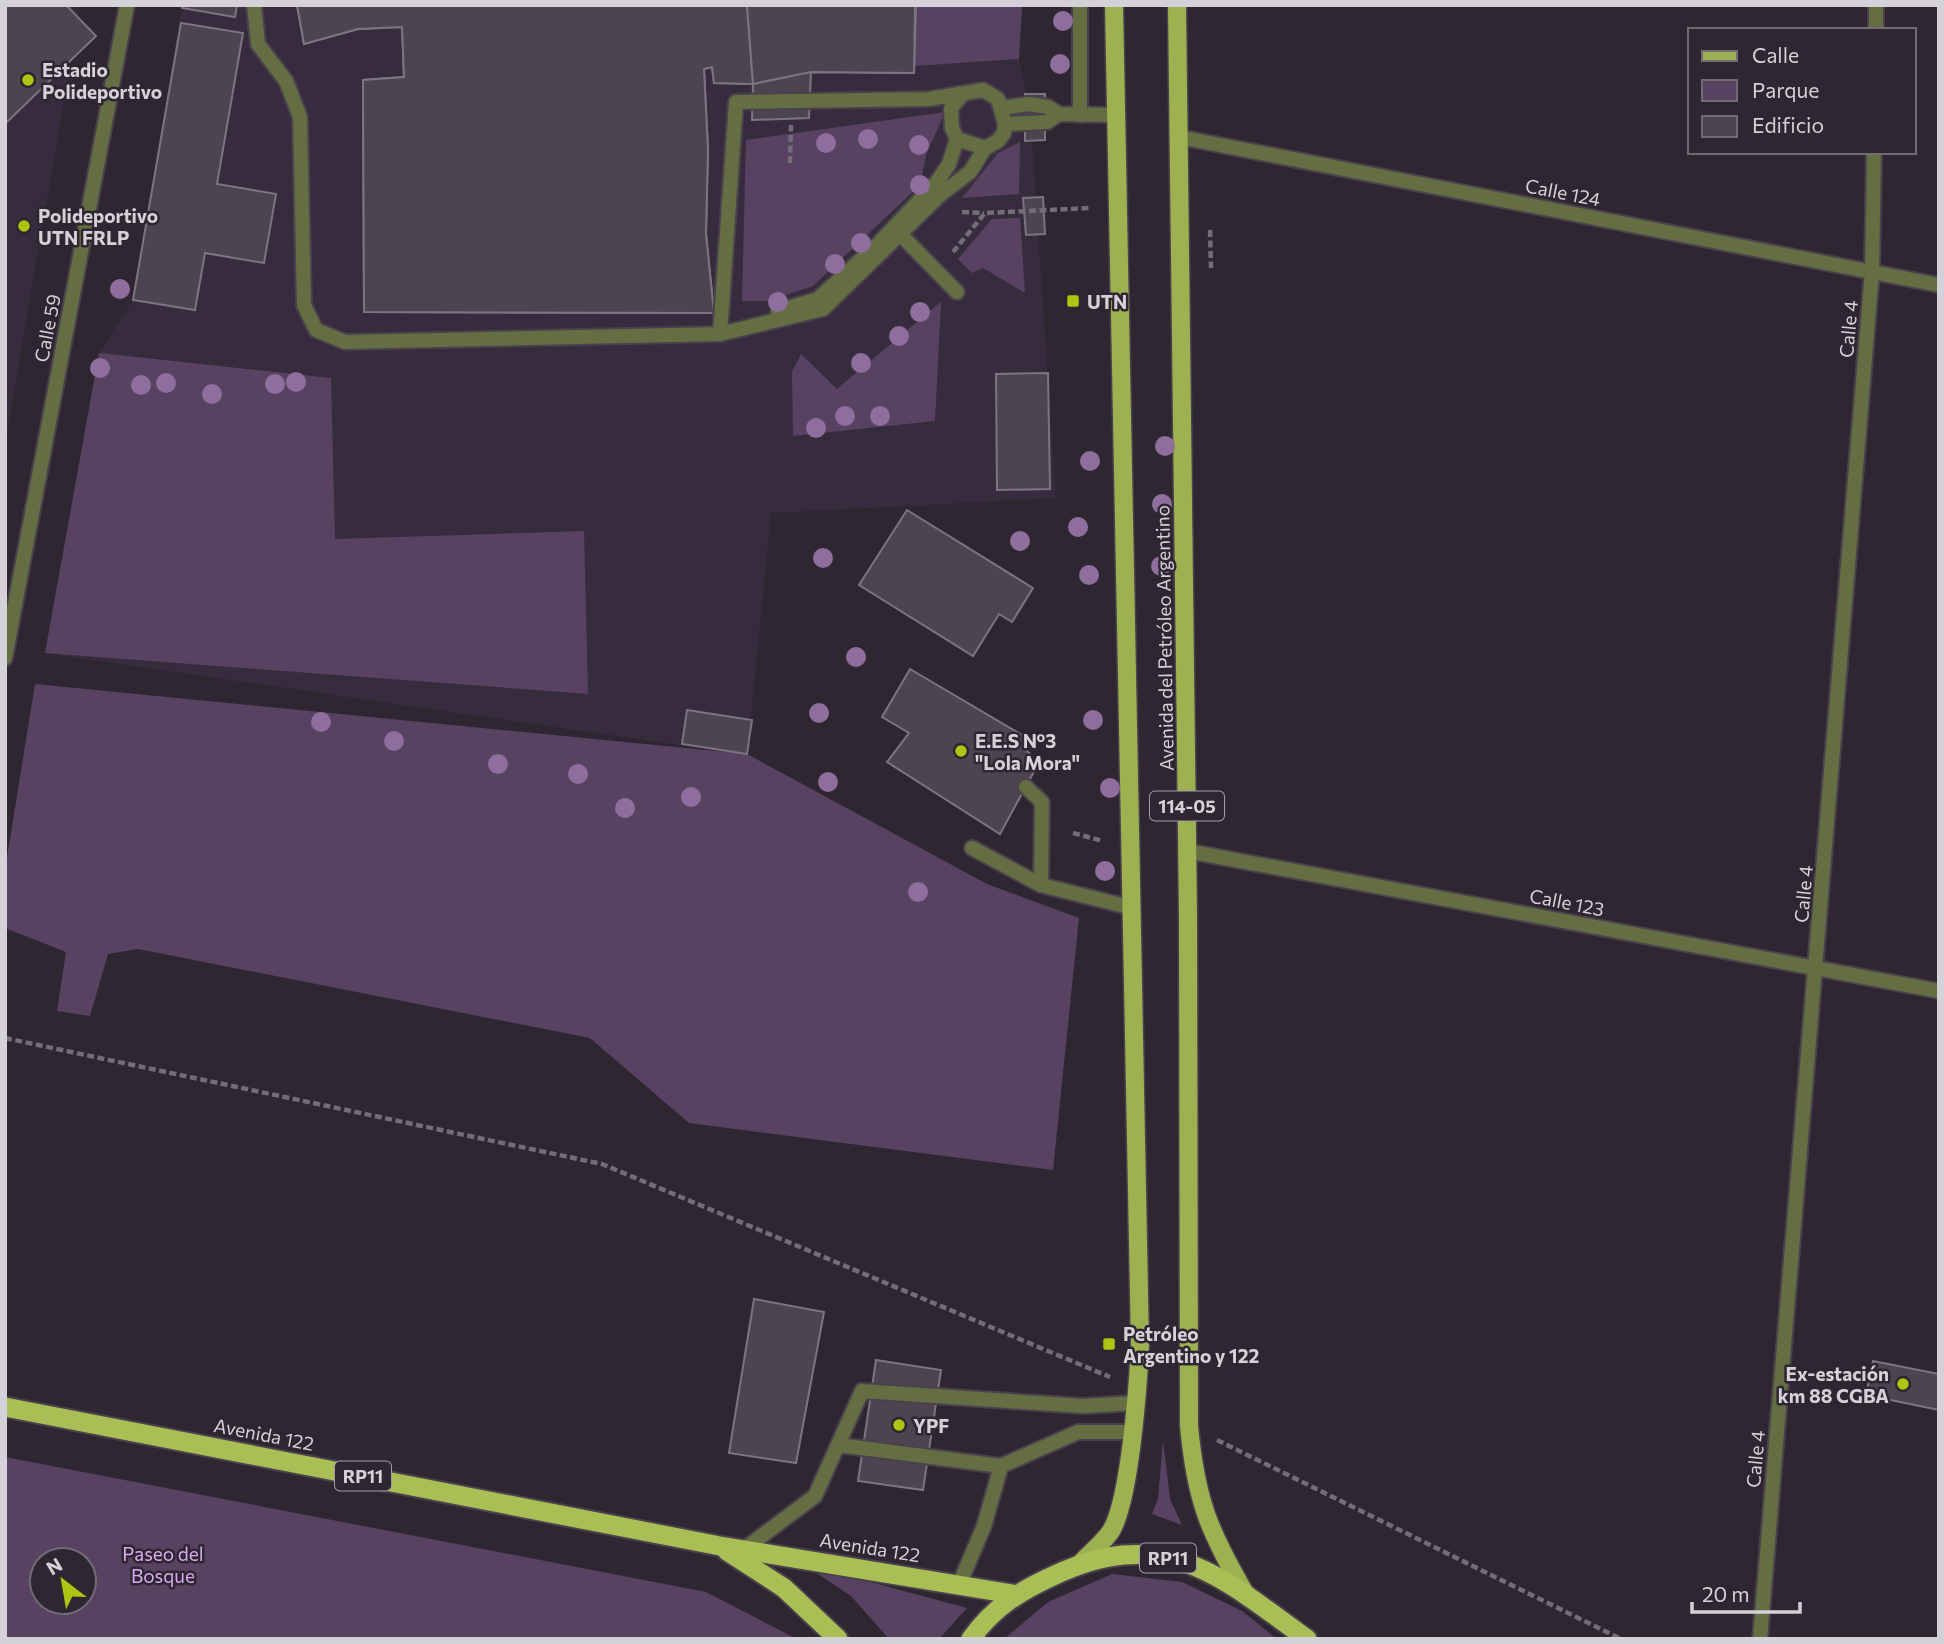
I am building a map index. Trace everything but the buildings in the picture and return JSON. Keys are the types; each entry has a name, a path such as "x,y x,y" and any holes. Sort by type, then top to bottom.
{"highway":[{"name":"Avenida 122","path":"5,1406 720,1546 1013,1594"},
{"name":"Avenida 122","path":"720,1546 785,1588 838,1639"},
{"name":"RP11","path":"971,1639 1013,1594 1081,1563 1115,1555 1162,1556 1185,1561 1217,1574 1307,1639"}],"main road":[{"name":"Avenida del Petróleo Argentino","path":"1081,1563 1111,1532 1120,1508 1137,1396 1140,1345 1114,5"},
{"name":"Avenida del Petróleo Argentino","path":"1177,5 1187,851 1189,1426 1194,1479 1205,1518 1246,1595"}],"street":[{"name":"Calle 59","path":"5,658 127,5"},
{"path":"254,5 258,44 286,81 300,117 304,305 316,330 345,342 721,331 823,309 942,194 970,172 985,148 998,141 1006,124 998,99 983,90 929,99 736,102 721,331"},
{"path":"1080,5 1080,114"},
{"path":"1876,5 1876,28"},
{"path":"721,331 818,299 877,245 937,183 949,164 957,139 952,128 951,107 964,94"},
{"path":"1002,108 1029,104 1048,107 1059,114 1115,115"},
{"path":"1006,124 1047,122 1059,114"},
{"name":"Calle 124","path":"1179,138 1939,285"},
{"path":"957,139 985,148"},
{"name":"Calle 4","path":"1760,1639 1872,272 1874,154"},
{"path":"901,235 957,292"},
{"path":"1026,787 1042,802 1041,884"},
{"path":"972,848 1041,884 1133,908"},
{"name":"Calle 123","path":"1187,851 1939,991"},
{"path":"743,1550 815,1496 862,1391 1082,1406 1137,1396"},
{"path":"838,1445 1001,1466 1078,1432 1132,1432"},
{"path":"958,1585 984,1526 1001,1466"}],"path":[{"path":"790,163 791,119"},
{"path":"934,268 960,246 985,214 1057,210"},
{"path":"5,1038 602,1164 1137,1396"},
{"path":"1189,1426 1621,1639"}],"shaded area":[{"name":"Polideportivo UTN FRLP","path":"5,5 80,5 5,446"},
{"path":"182,5 1022,5 1019,59 1030,114 1056,498 771,513 747,755 45,653 99,353 133,300"}],"green space":[{"path":"916,5 1022,5 1019,59 914,66"},
{"path":"945,112 926,155 920,185 813,286 768,301 742,301 746,140"},
{"path":"1020,142 1019,194 962,198 998,153"},
{"path":"1020,218 1025,293 983,268 972,273 958,259 992,219"},
{"path":"941,302 935,421 793,436 792,372 801,354 837,389"},
{"path":"99,353 331,378 335,539 584,531 588,694 45,653"},
{"path":"35,684 747,754 987,884 1079,918 1053,1170 689,1123 590,1038 138,949 108,954 90,1016 57,1011 66,952 5,928 5,870"},
{"path":"1163,1440 1170,1499 1182,1525 1152,1514 1158,1499"},
{"name":"Paseo del Bosque","path":"5,1457 706,1592 797,1639 5,1639"},
{"path":"803,1564 967,1608 939,1639 889,1639 851,1596"},
{"path":"1112,1574 1182,1582 1242,1611 1277,1639 1004,1639 1048,1602"}],"place":[{"name":"Estadio Polideportivo","path":"28,80"},
{"name":"Polideportivo UTN FRLP","path":"24,226"},
{"name":"UTN","path":"1073,301"},
{"name":"E.E.S Nº3 \"Lola Mora\"","path":"961,751"},
{"name":"Petróleo Argentino y 122","path":"1109,1344"},
{"name":"Ex-estación km 88 CGBA","path":"1903,1384"},
{"name":"YPF","path":"899,1425"}]}
